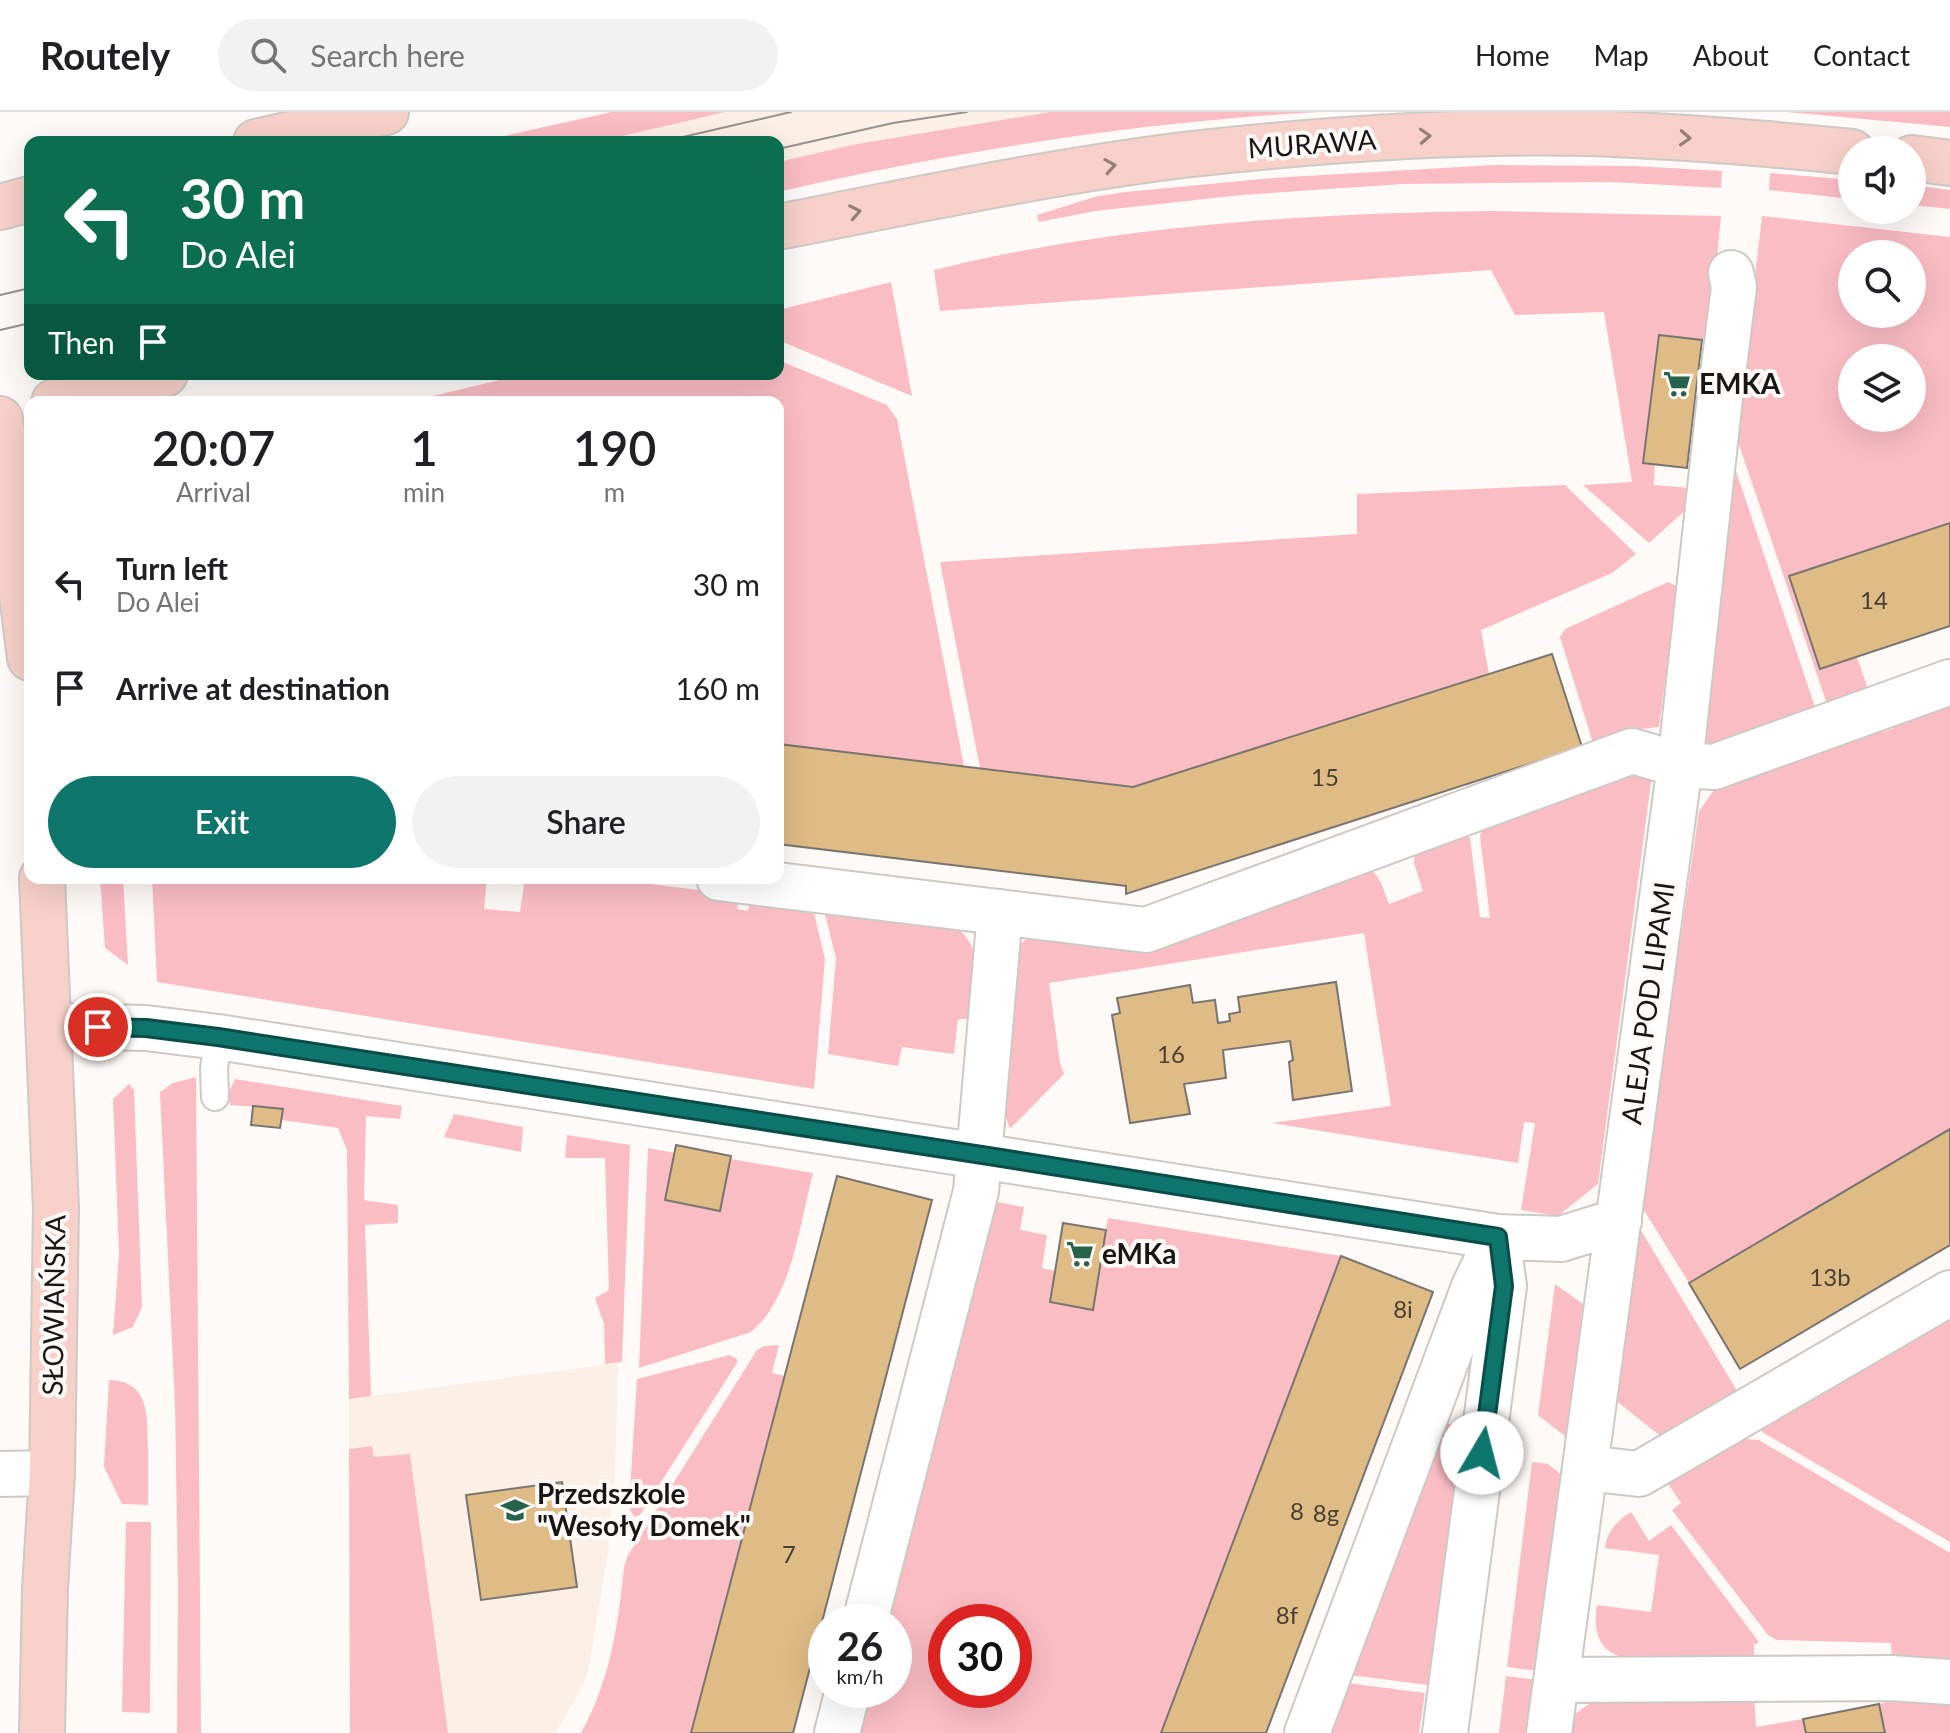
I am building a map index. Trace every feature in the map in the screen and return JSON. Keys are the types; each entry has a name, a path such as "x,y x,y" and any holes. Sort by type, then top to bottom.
{"street":[{"path":"282,136 386,112"},
{"name":"MURAWA","path":"784,226 1050,175 1181,156 1317,142 1450,135 1585,133 1743,141 1838,151"},
{"path":"1926,160 1950,163"},
{"path":"0,207 24,201"},
{"name":"ALEJA POD LIPAMI","path":"1549,1733 1680,765 1734,287 1731,273"},
{"path":"78,396 141,380"},
{"path":"24,410 0,417 24,610"},
{"path":"769,884 1146,930 1632,751 1680,765 1714,767 1950,682"},
{"name":"SŁOWIAŃSKA","path":"42,884 56,1208 52,1473 45,1589 42,1733"},
{"path":"870,1604 976,1191 1000,912"},
{"path":"49,1026 146,1028 218,1037 812,1130 979,1153 1498,1237 1561,1239 1619,1221"},
{"path":"1307,1733 1474,1287 1498,1237"},
{"path":"1445,1733 1504,1286 1498,1237"},
{"path":"1586,1468 1639,1474 1950,1293"},
{"path":"0,1474 52,1473"},
{"path":"1556,1680 1891,1678 1950,1682"},
{"path":"837,1733 843,1708"}],"lane":[{"path":"215,1097 218,1037"}],"shaded area":[{"path":"612,112 725,112 623,136 504,136"},
{"path":"725,112 1050,112 857,144 784,161 784,136 623,136"},
{"path":"1050,112 1320,112 1184,123 1048,140 784,191 784,161 857,144"},
{"path":"1787,112 1950,112 1950,127"},
{"path":"1494,165 1635,166 1722,171 1721,188 1611,182 1403,184 1242,195 1095,211 1039,222 1037,215 1098,196 1126,192 1272,178"},
{"path":"1770,173 1838,179 1838,197 1769,190"},
{"path":"1926,187 1950,190 1950,209 1926,206"},
{"path":"1490,211 1721,216 1709,340 1659,335 1654,485 1690,488 1688,508 1649,543 1583,485 1632,482 1604,312 1515,315 1491,270 940,311 934,270 1070,242 1210,225 1352,215"},
{"path":"1762,216 1950,237 1950,523 1789,576 1820,668 1857,657 1870,695 1829,710 1736,436"},
{"path":"891,282 912,396 784,343 784,309"},
{"path":"784,362 887,405 897,419 964,766 784,745 784,396 433,396 499,380 784,380"},
{"path":"1734,465 1817,713 1710,752 1699,746"},
{"path":"1565,485 1636,554 1612,573 1481,630 1489,674 1133,787 980,768 940,562 1357,534 1357,494"},
{"path":"1668,582 1678,587 1659,727 1632,730 1593,743 1560,637 1565,629"},
{"path":"1950,699 1950,1129 1689,1283 1642,1207 1699,811 1720,782 1880,723 1883,732 1894,728 1892,720"},
{"path":"1653,767 1598,1184 1558,1216 1521,1210 1535,1123 1524,1122 1518,1163 1272,1123 1391,1106 1364,933 1049,983 1064,1074 1010,1129 1000,1100 1019,945 1029,937 1366,868 1378,878 1389,904 1423,891 1414,863 1415,852 1464,833 1470,838 1480,917 1490,918 1480,836 1486,821"},
{"path":"100,884 123,884 128,965 105,948"},
{"path":"152,884 486,884 484,909 520,912 524,884 650,884 739,895 737,909 748,911 750,897 812,904 825,959 814,1089 157,982"},
{"path":"823,907 960,930 973,950 977,972 973,1019 958,1019 954,1054 902,1047 898,1066 828,1054 836,958"},
{"path":"196,1077 201,1733 177,1733 175,1403 160,1092 173,1083"},
{"path":"235,1079 402,1106 400,1119 366,1116 364,1200 398,1205 398,1223 365,1225 371,1396 349,1399 347,1150 338,1128 282,1120 282,1109 230,1105 228,1094"},
{"path":"129,1084 134,1090 142,1307 133,1327 113,1335 119,1254 113,1099"},
{"path":"454,1114 523,1127 521,1152 444,1137"},
{"path":"567,1135 630,1145 622,1362 605,1364 604,1324 595,1298 609,1290 605,1158 565,1158"},
{"path":"648,1148 675,1153 720,1210 731,1159 813,1173 785,1280 765,1317 751,1332 639,1368"},
{"path":"992,1201 1024,1207 1020,1230 1047,1235 1042,1268 1055,1271 1050,1302 1092,1309 1108,1218 1341,1256 1161,1733 854,1733 860,1708 912,1708 912,1604 887,1604"},
{"path":"1639,1227 1739,1394 1664,1439 1614,1399"},
{"path":"1555,1284 1583,1304 1566,1437 1538,1415"},
{"path":"1950,1307 1950,1542 1762,1432 1762,1419"},
{"path":"779,1345 772,1373 784,1376 691,1733 581,1733 606,1673 627,1557 757,1350"},
{"path":"730,1355 737,1359 737,1363 640,1515 634,1517 629,1507 637,1379"},
{"name":"Przedszkole \"Wesoły Domek\"","path":"618,1363 615,1468 608,1552 588,1672 555,1733 448,1733 410,1454 374,1457 372,1446 349,1449 349,1399"},
{"path":"109,1380 132,1387 144,1402 148,1505 122,1504 104,1467"},
{"path":"1442,1422 1462,1427 1428,1685 1350,1675"},
{"path":"1732,1438 1759,1440 1950,1553 1950,1666 1892,1662 1891,1643 1777,1640 1768,1635 1672,1510 1681,1503 1667,1482"},
{"path":"372,1446 374,1457 410,1454 448,1733 350,1733 349,1449"},
{"path":"1532,1462 1548,1464 1562,1475 1538,1671 1507,1667"},
{"path":"1631,1512 1649,1541 1671,1525 1759,1642 1754,1645 1754,1662 1647,1661 1618,1656 1607,1650 1596,1625 1597,1605 1651,1612 1659,1555 1605,1548 1614,1527"},
{"path":"126,1522 151,1522 150,1713 122,1712"},
{"path":"1506,1676 1537,1680 1530,1733 1499,1733"},
{"path":"1347,1683 1425,1693 1419,1733 1327,1733"},
{"path":"1891,1694 1950,1698 1950,1733 1885,1733 1879,1704 1890,1701"},
{"path":"1754,1695 1756,1727 1803,1719 1806,1733 1569,1733 1575,1714 1593,1701"}],"building":[{"path":"1659,335 1702,340 1687,468 1643,463"},
{"path":"1950,523 1950,626 1820,669 1789,576"},
{"path":"1552,654 1582,747 1126,894 1126,886 784,845 784,745 1133,787"},
{"path":"1336,982 1352,1091 1293,1100 1290,1041 1223,1050 1226,1078 1184,1084 1190,1114 1130,1123 1112,1015 1120,1013 1117,998 1190,985 1193,1003 1215,1000 1218,1023 1230,1021 1229,1014 1240,1012 1238,997"},
{"path":"253,1106 283,1109 280,1128 251,1125"},
{"path":"1950,1129 1950,1245 1740,1369 1689,1283"},
{"path":"676,1145 731,1156 720,1211 665,1200"},
{"path":"837,1176 932,1200 827,1604 808,1604 808,1675 793,1733 691,1733"},
{"name":"eMKa","path":"1063,1223 1106,1230 1093,1310 1050,1302"},
{"path":"1341,1256 1433,1292 1266,1733 1161,1733"},
{"path":"562,1482 577,1587 481,1600 466,1495"},
{"path":"1879,1704 1885,1733 1806,1733 1803,1719"}],"tram line":[{"path":"687,136 791,112"},
{"path":"784,148 893,123 967,112"},
{"path":"0,295 24,289"},
{"path":"0,330 24,324"}],"place":[{"name":"EMKA","path":"1677,384"},
{"name":"eMKa","path":"1080,1254"},
{"name":"Przedszkole \"Wesoły Domek\"","path":"515,1510"}],"route":[{"path":"98,1027 146,1028 218,1037 812,1130 979,1153 1498,1237 1504,1286 1482,1453"}]}
